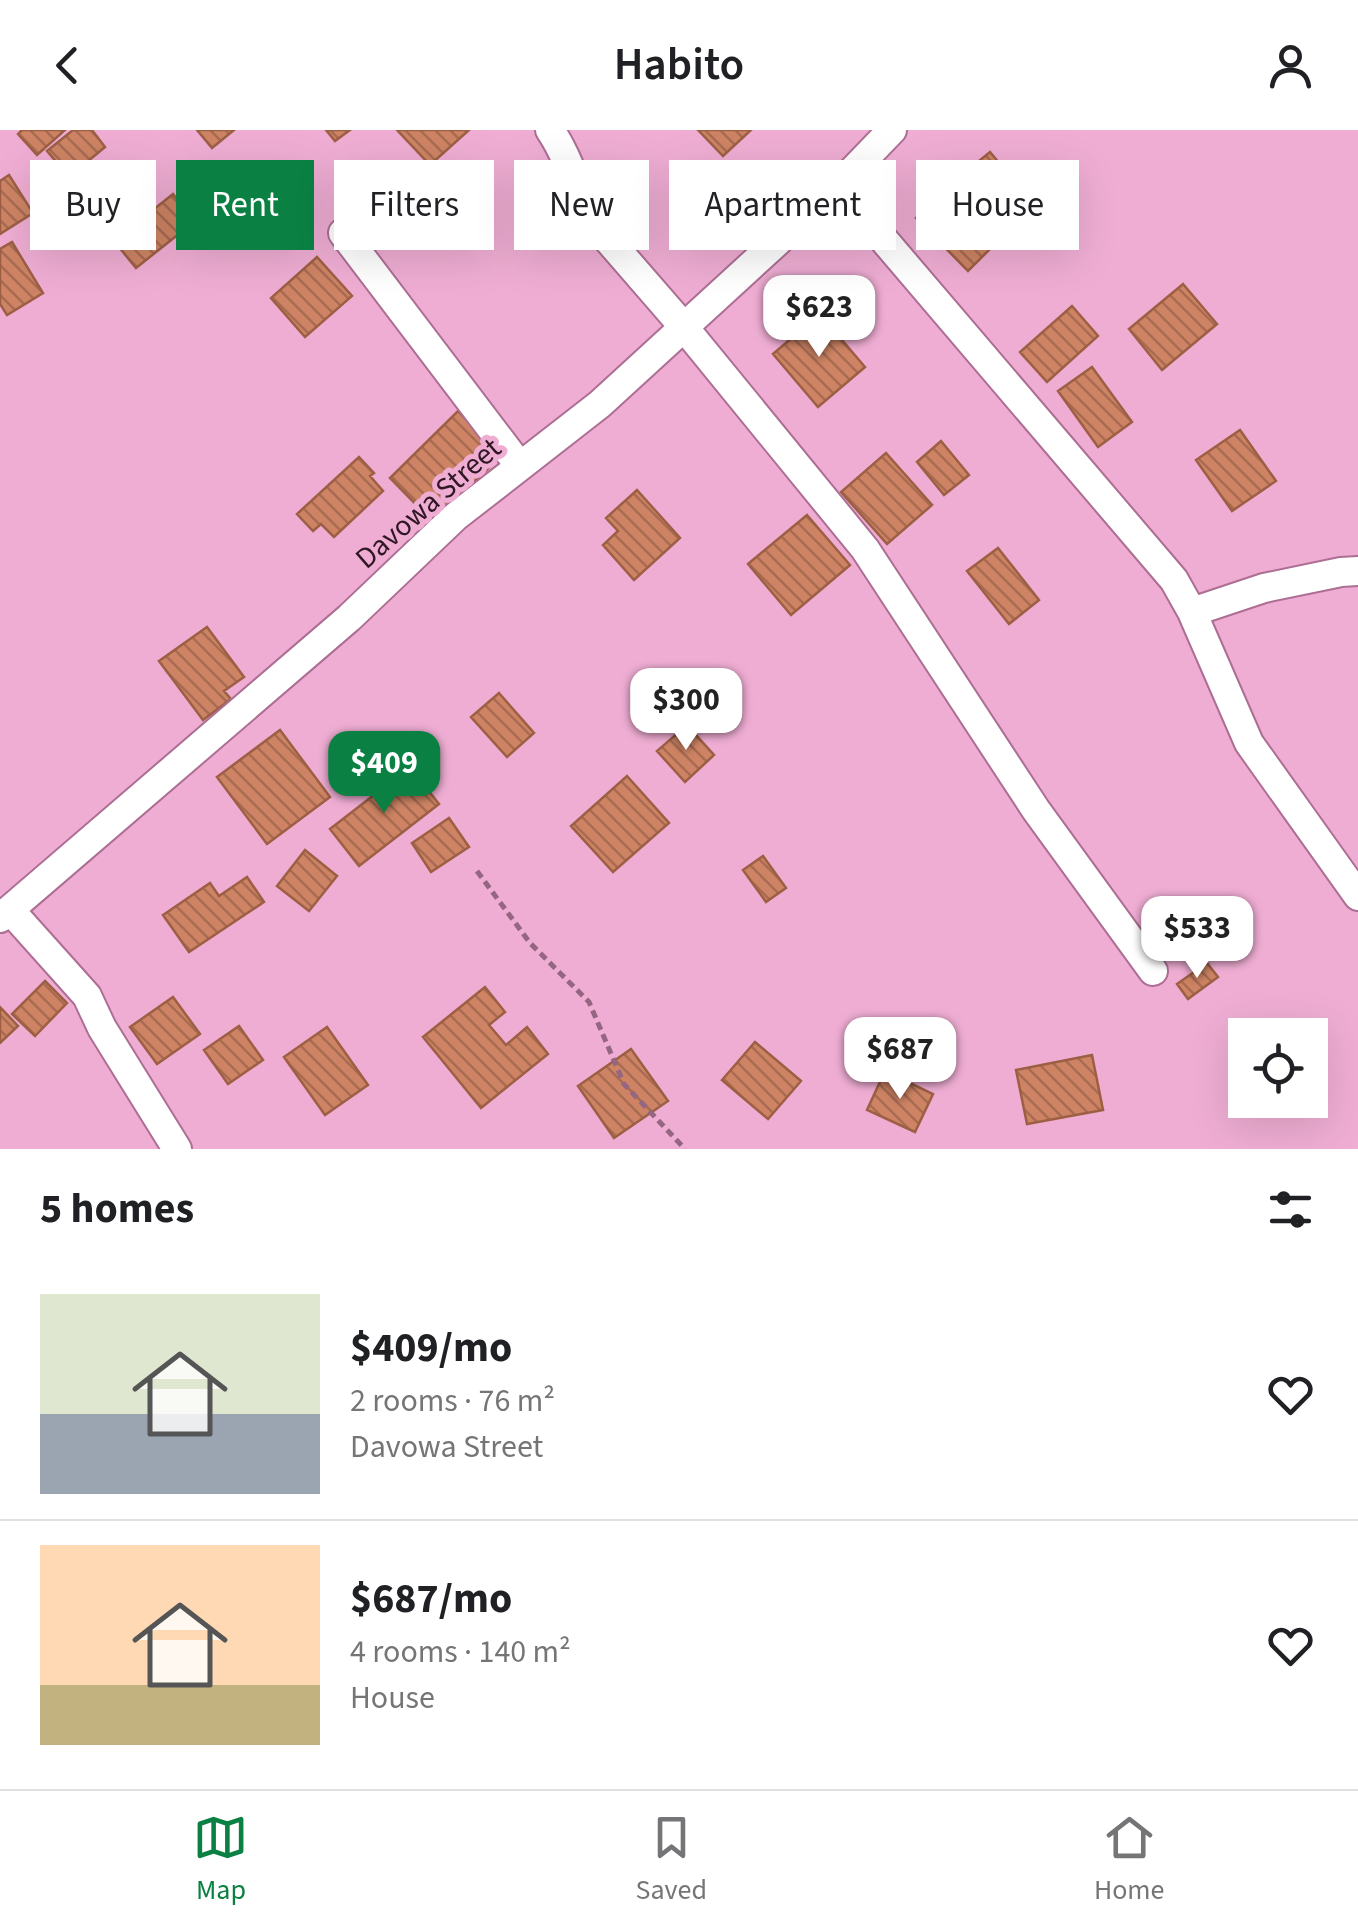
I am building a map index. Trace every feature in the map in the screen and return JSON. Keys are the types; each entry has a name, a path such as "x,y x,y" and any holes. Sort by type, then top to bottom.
{"street":[{"path":"550,130 598,228 864,549 1036,810 1154,971"},
{"name":"Davowa Street","path":"863,160 892,130"},
{"path":"356,250 518,465"},
{"name":"Davowa Street","path":"5,914 349,618 455,517 600,404 767,250"},
{"path":"893,250 1174,580 1249,743 1358,896"},
{"path":"1192,612 1264,588 1358,570"},
{"path":"5,914 87,996 102,1028 177,1149"}],"path":[{"path":"476,871 530,943 590,1002 624,1084 685,1149"}],"building":[{"path":"22,130 65,130 37,155 18,134"},
{"path":"73,130 92,130 105,147 89,160 55,160 47,151"},
{"path":"197,130 234,130 212,148"},
{"path":"326,130 350,130 335,141"},
{"path":"397,130 469,130 436,160 425,160"},
{"path":"698,130 751,130 723,156"},
{"path":"990,152 997,160 980,160"},
{"path":"9,175 30,208 30,215 0,234 0,181"},
{"path":"173,194 176,198 176,236 136,268 121,250 156,250 156,208"},
{"path":"12,242 43,293 7,315 0,304 0,249"},
{"path":"947,250 989,250 968,271"},
{"path":"317,257 352,296 305,337 271,298"},
{"path":"1183,284 1217,324 1162,370 1129,329"},
{"path":"1072,306 1098,336 1047,382 1020,352"},
{"path":"820,314 865,367 818,407 773,354"},
{"path":"1092,367 1132,422 1098,447 1058,391"},
{"path":"458,411 502,455 433,522 390,478"},
{"path":"1240,430 1276,481 1232,511 1196,460"},
{"path":"941,441 969,475 944,495 917,462"},
{"path":"886,453 932,505 887,544 841,492"},
{"path":"359,457 374,473 370,476 383,491 334,537 321,524 313,531 297,514"},
{"path":"637,490 680,538 634,580 603,545 618,531 606,518"},
{"path":"807,515 850,565 791,615 748,564"},
{"path":"998,548 1039,600 1009,624 967,571"},
{"path":"207,627 244,677 224,691 231,699 203,720 159,661"},
{"path":"499,693 534,733 507,757 471,717"},
{"path":"687,725 714,755 685,782 657,751"},
{"path":"280,730 330,797 267,844 217,777"},
{"path":"410,767 439,804 359,866 330,829"},
{"path":"627,776 669,823 613,872 571,826"},
{"path":"449,818 469,847 431,872 412,843"},
{"path":"305,850 337,876 309,911 277,886"},
{"path":"763,856 786,888 766,902 743,870"},
{"path":"247,877 264,902 189,952 163,915 210,883 219,896"},
{"path":"1207,963 1218,977 1188,999 1177,984"},
{"path":"45,981 67,1003 35,1036 12,1014"},
{"path":"485,987 505,1012 489,1025 506,1045 527,1027 548,1054 481,1108 423,1037"},
{"path":"173,997 200,1034 157,1064 130,1027"},
{"path":"0,1007 18,1026 0,1043"},
{"path":"239,1026 263,1060 228,1084 204,1050"},
{"path":"327,1027 368,1085 325,1115 284,1057"},
{"path":"755,1042 801,1081 768,1119 722,1080"},
{"path":"631,1049 668,1101 614,1138 578,1086"},
{"path":"1092,1055 1103,1110 1027,1124 1016,1070"},
{"path":"885,1071 933,1094 915,1132 867,1110"}]}
